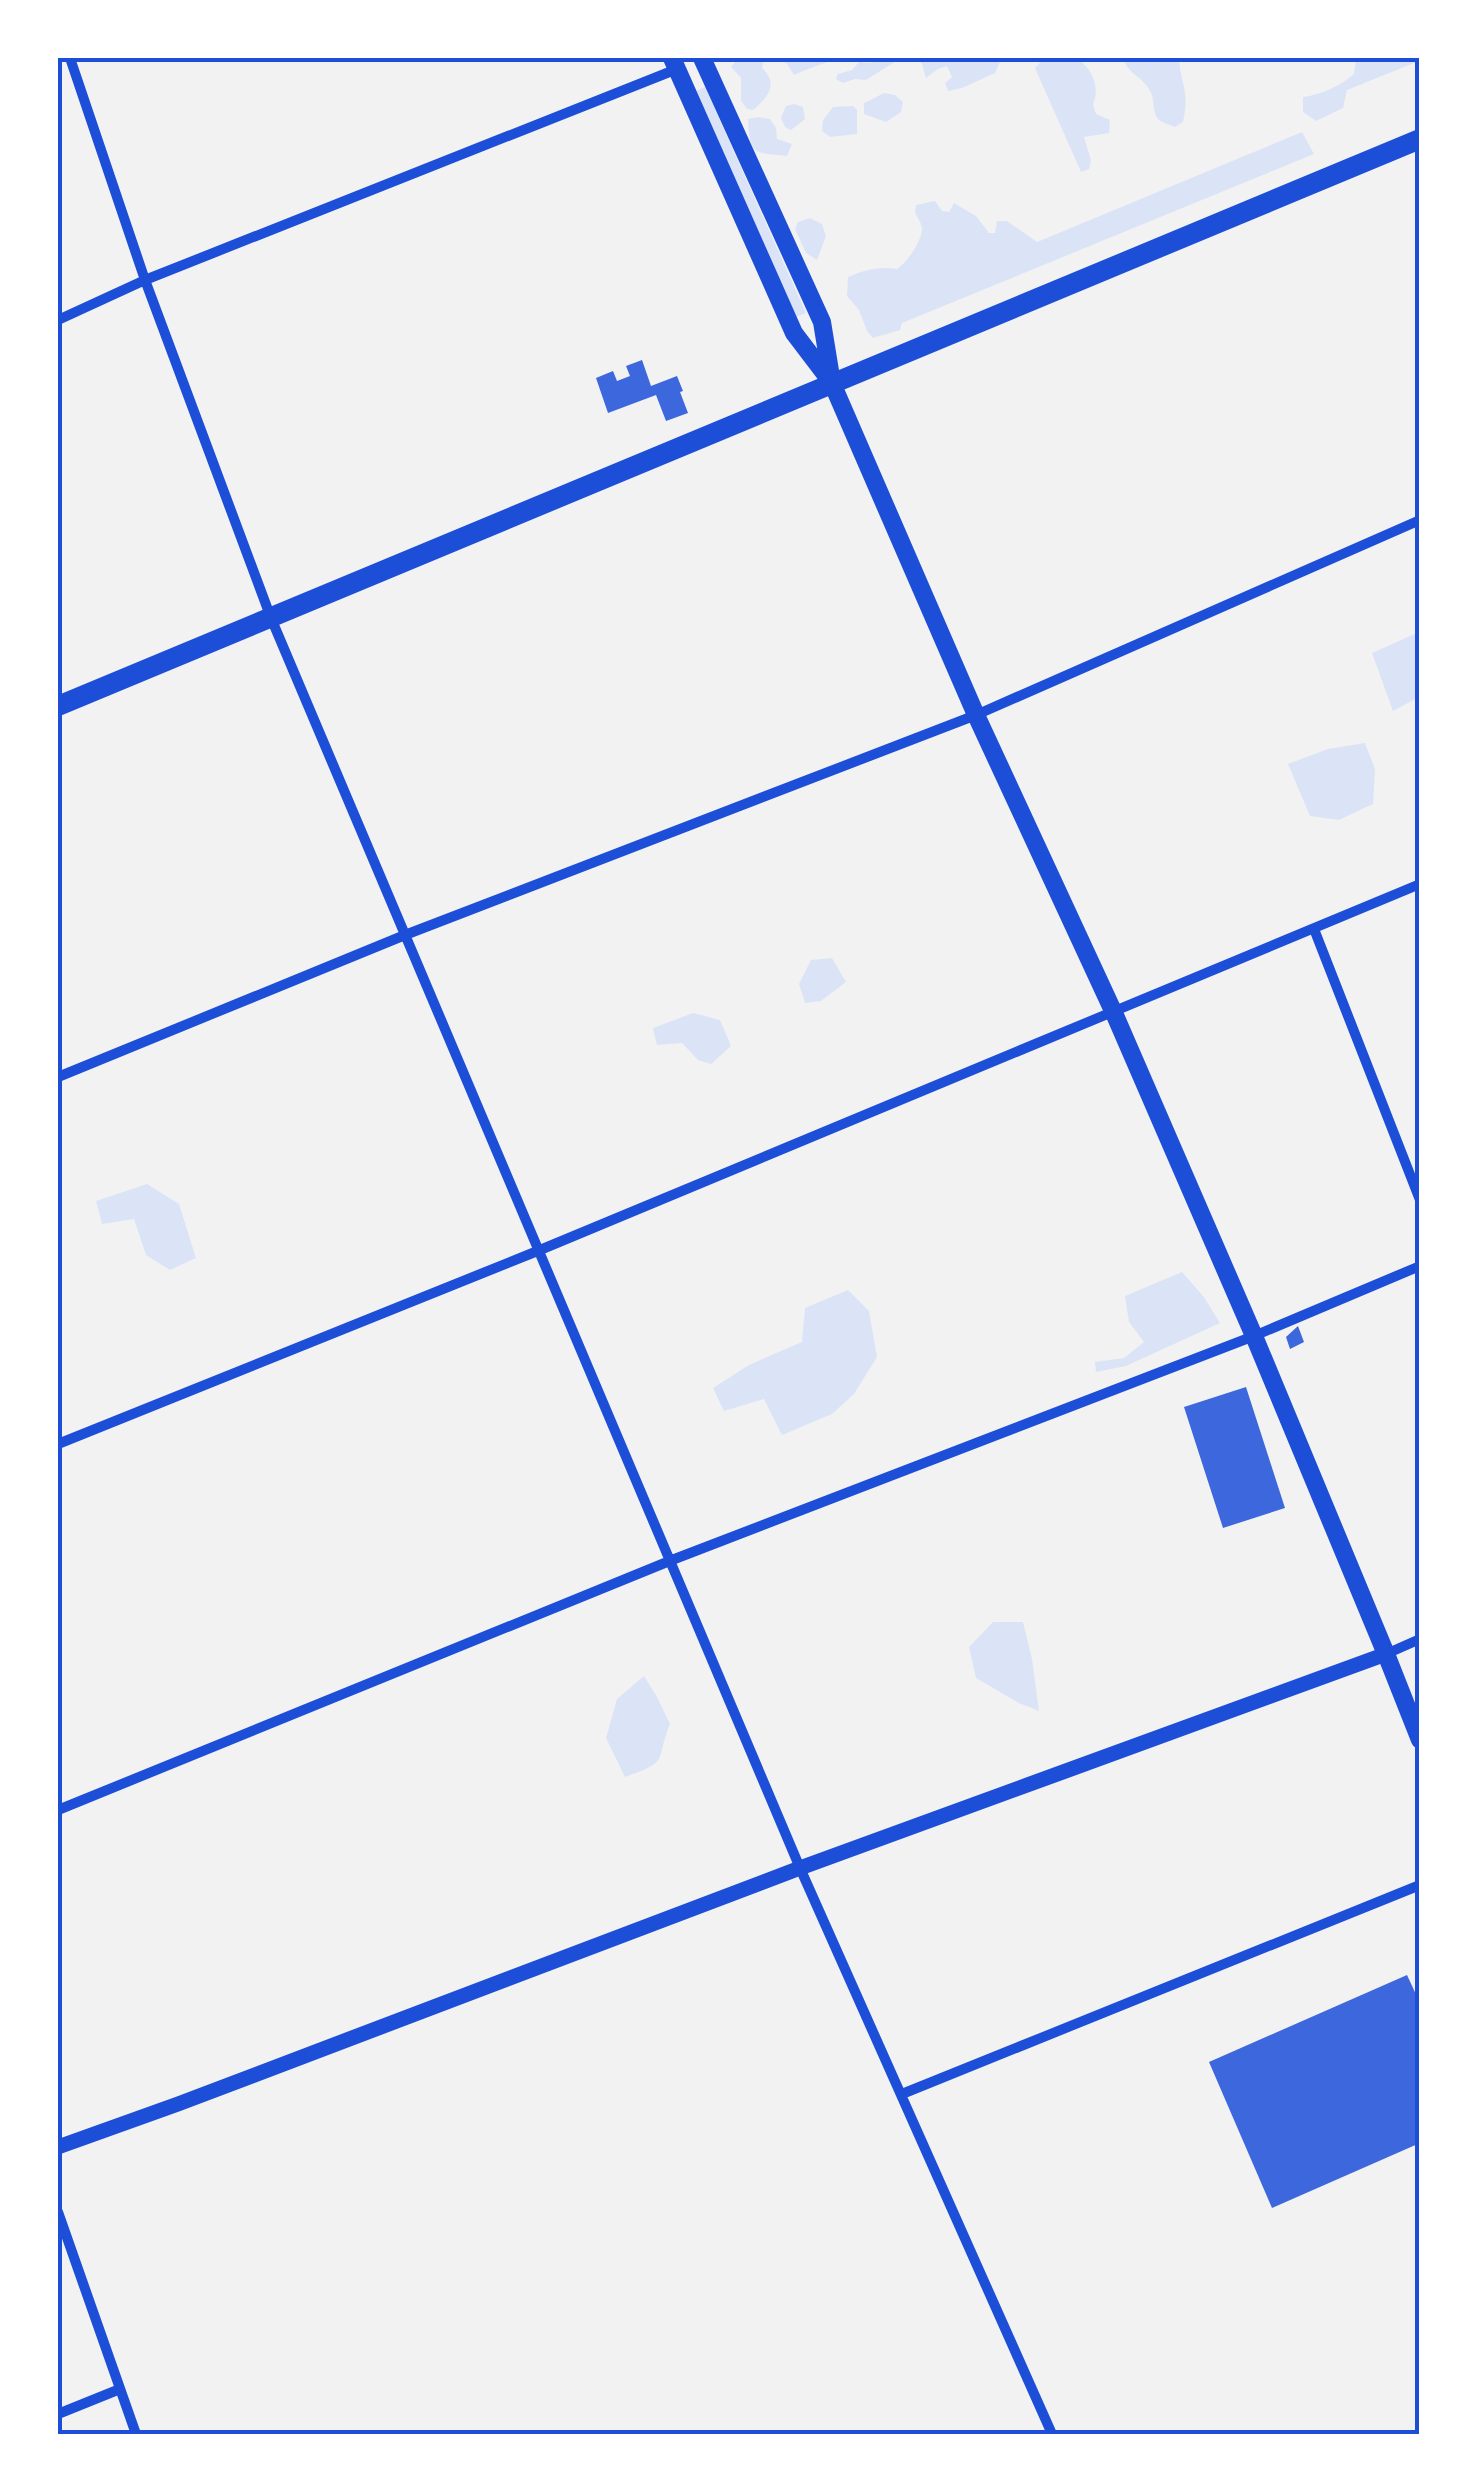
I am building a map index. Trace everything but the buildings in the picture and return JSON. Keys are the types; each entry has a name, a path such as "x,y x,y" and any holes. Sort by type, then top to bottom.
{"main road":[{"path":"705,58 822,322 832,383"},
{"path":"674,63 794,333 832,383 976,716 1114,1013 1254,1336 1420,1740"},
{"path":"58,706 1420,138"}],"street":[{"path":"70,58 145,280 271,618 800,1868 1052,2434"},
{"path":"58,320 145,280 674,63"},
{"path":"58,1077 405,936 976,716 1420,520"},
{"path":"58,1444 540,1250 1420,884"},
{"path":"1314,929 1420,1200"},
{"path":"58,1810 672,1560 1254,1336 1420,1266"},
{"path":"58,2147 1420,1639"},
{"path":"902,2094 1420,1885"},
{"path":"58,2212 136,2434"},
{"path":"58,2414 120,2388"}],"shaded area":[{"path":"1070,57 1088,68 1094,79 1096,114 1110,120 1109,133 1084,137 1091,160 1089,169 1081,172 1035,68 1044,58"},
{"path":"738,58 764,59 762,68 770,79 769,90 753,110 741,101 741,78 731,67"},
{"path":"777,58 836,58 794,75"},
{"path":"875,58 901,58 866,80 843,83 836,79 859,62 871,63"},
{"path":"917,58 1002,58 995,73 948,91 945,83 952,77 947,66 926,78"},
{"path":"1123,58 1179,58 1185,95 1183,122 1175,127 1159,120 1149,89"},
{"path":"1356,58 1419,61 1347,90 1343,108 1316,121 1303,112 1303,97 1324,92 1348,79 1354,74"},
{"path":"705,87 806,313 796,317 696,91"},
{"path":"884,93 903,102 901,112 886,122 864,114 864,103"},
{"path":"786,106 803,107 805,119 791,130 781,118"},
{"path":"853,106 857,110 857,134 830,137 822,131 823,120 833,107"},
{"path":"748,119 770,119 777,139 792,144 787,156 761,153 753,146"},
{"path":"1302,132 1314,154 902,323 900,330 873,338 847,296 848,277 872,269 897,269 909,257 922,230 916,205 935,201 942,211 949,212 954,203 976,216 989,233 995,233 997,221 1007,221 1037,242"},
{"path":"810,218 822,224 826,236 817,260 806,253 795,229 798,222"},
{"path":"1419,632 1419,697 1393,711 1372,653"},
{"path":"1365,743 1375,769 1373,804 1339,820 1310,816 1288,764 1328,749"},
{"path":"832,958 846,982 821,1001 805,1003 799,984 811,960"},
{"path":"693,1013 720,1020 731,1046 711,1064 698,1060 682,1043 657,1045 653,1028"},
{"path":"147,1184 179,1204 196,1258 170,1270 146,1255 134,1219 102,1224 96,1201"},
{"path":"1182,1272 1220,1323 1126,1366 1096,1372 1095,1362 1124,1358 1144,1342 1129,1322 1125,1296"},
{"path":"848,1290 869,1311 877,1357 854,1394 832,1414 782,1435 764,1399 724,1411 713,1388 749,1365 802,1342 805,1308"},
{"path":"993,1622 1023,1622 1039,1711 976,1678 969,1647"},
{"path":"644,1676 670,1724 656,1763 625,1777 606,1738 617,1699"}]}
